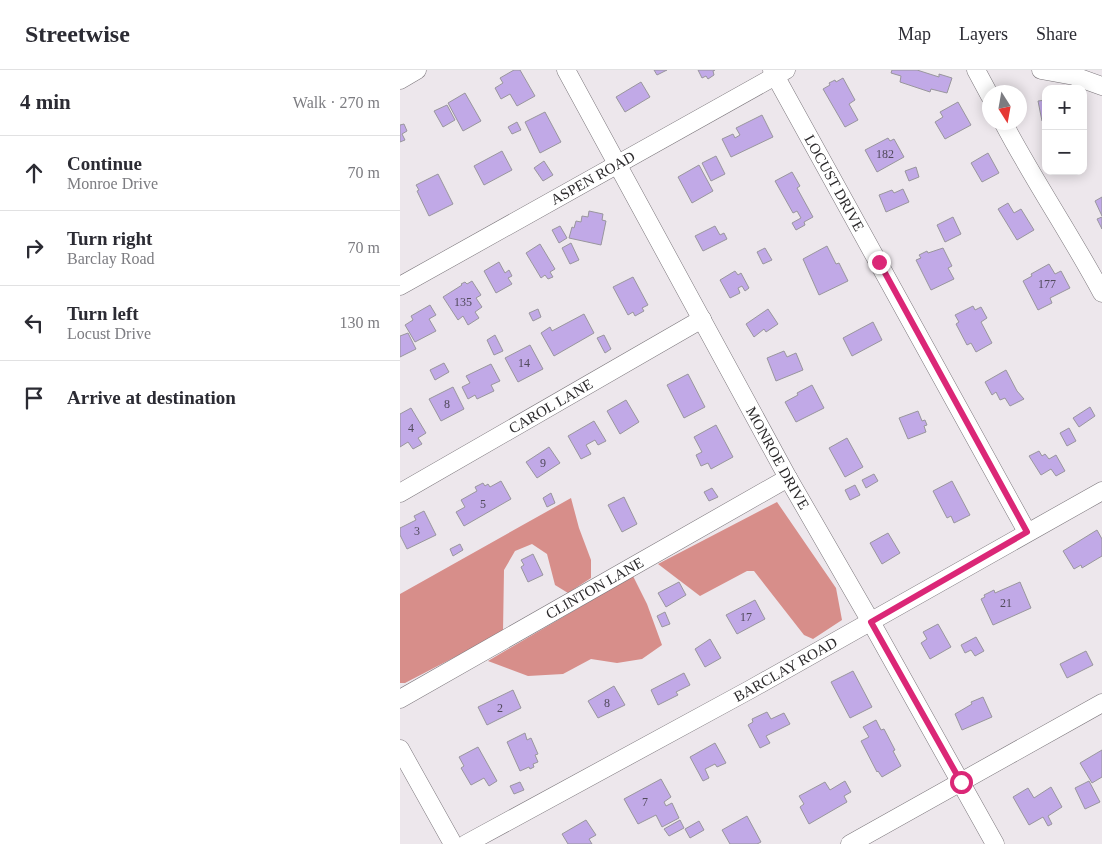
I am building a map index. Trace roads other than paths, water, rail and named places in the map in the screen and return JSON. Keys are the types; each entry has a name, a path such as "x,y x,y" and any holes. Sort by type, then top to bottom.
{"street":[{"path":"400,80 417,70"},
{"name":"MONROE DRIVE","path":"566,70 788,478 995,844"},
{"path":"976,70 984,85"},
{"path":"1041,70 1074,76 1102,86"},
{"name":"ASPEN ROAD","path":"400,286 778,72"},
{"name":"LOCUST DRIVE","path":"778,72 879,262 1027,532"},
{"path":"1007,130 1102,293"},
{"name":"CAROL LANE","path":"400,493 702,319"},
{"name":"CLINTON LANE","path":"400,699 788,478"},
{"name":"BARCLAY ROAD","path":"466,844 871,622 1102,491"},
{"path":"850,844 1102,702"},
{"path":"400,749 453,844"}]}
